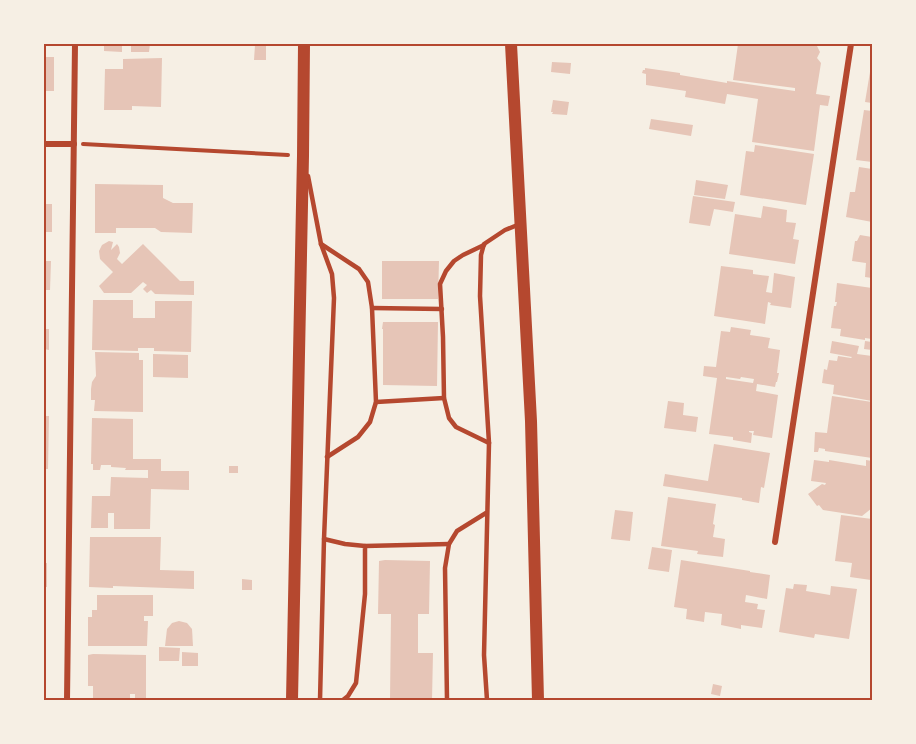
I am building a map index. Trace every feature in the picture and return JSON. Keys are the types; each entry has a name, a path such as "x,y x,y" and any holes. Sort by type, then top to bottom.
{"main road":[{"path":"292,700 304,44"},
{"path":"511,44 531,421 538,700"}],"street":[{"path":"67,700 75,44"},
{"path":"775,542 851,44"},
{"path":"44,144 74,144"}],"lane":[{"path":"303,156 321,243 332,274 334,298 320,700"},
{"path":"489,442 456,427 449,418 444,398 440,284 454,261 505,230 522,224"},
{"path":"321,243 359,269 368,282 372,308 376,402 370,422 358,436 327,457"},
{"path":"484,244 481,255 480,296 489,442 484,655 487,700"},
{"path":"372,308 442,309"},
{"path":"376,402 444,398"},
{"path":"447,700 445,568 449,544 457,531 486,513"},
{"path":"324,539 365,546 449,544"},
{"path":"343,700 356,683 365,594 365,546"}],"path":[{"path":"74,144 303,156"}],"building":[{"path":"104,44 122,44 122,52 104,51"},
{"path":"131,44 150,44 149,52 131,52"},
{"path":"266,44 266,60 254,60 255,45"},
{"path":"738,44 814,44 817,46 820,52 817,58 821,63 816,94 830,96 828,106 820,105 814,151 752,142 758,99 727,94 725,104 685,97 686,91 646,85 646,74 642,73 645,68 727,83 727,81 795,91 795,88 733,80"},
{"path":"44,57 54,57 54,91 44,91"},
{"path":"162,58 161,107 132,106 132,110 104,110 105,69 123,69 123,59"},
{"path":"552,62 571,63 570,74 551,72"},
{"path":"872,66 872,103 865,102"},
{"path":"553,100 569,102 567,115 552,114"},
{"path":"864,110 872,111 872,162 856,160"},
{"path":"651,119 693,125 691,136 649,129"},
{"path":"755,145 814,154 806,205 740,195 746,151 754,152"},
{"path":"859,167 872,169 872,222 846,217 850,192 855,192"},
{"path":"696,180 728,185 725,199 694,195"},
{"path":"95,184 163,185 163,198 173,203 193,203 192,233 161,232 155,228 116,228 116,233 95,233"},
{"path":"693,196 735,202 733,212 714,209 710,226 689,223"},
{"path":"44,204 52,204 52,232 44,232"},
{"path":"763,206 787,210 786,222 796,223 793,239 799,240 795,264 729,254 735,214 761,218"},
{"path":"860,235 872,237 872,278 865,277 866,263 852,261 855,241"},
{"path":"109,241 113,242 111,250 117,244 119,247 120,253 117,259 122,264 143,244 180,281 194,281 194,295 155,294 151,290 147,293 143,289 147,285 143,282 131,293 104,293 99,286 113,272 100,259 99,251 102,245"},
{"path":"44,261 51,261 50,290 44,290"},
{"path":"382,261 439,261 438,299 382,299"},
{"path":"721,266 753,270 753,274 769,276 766,292 772,293 774,273 795,277 791,308 770,305 771,303 768,302 765,324 714,316"},
{"path":"837,283 872,288 872,339 840,336 841,329 831,328 834,306 837,302 835,302"},
{"path":"93,300 133,300 133,318 155,318 155,301 192,301 191,352 154,351 154,348 138,348 138,351 92,350"},
{"path":"383,322 438,322 437,386 383,385"},
{"path":"731,327 751,330 750,335 770,338 768,348 780,350 777,373 779,373 775,387 757,384 756,391 778,395 772,438 753,435 754,431 749,431 752,433 751,443 733,440 733,437 709,434 717,378 703,376 704,366 716,367 721,331 730,332","holes":["726,377 740,379 741,377 754,379 753,383 726,379"]},
{"path":"44,329 49,329 49,350 44,349"},
{"path":"832,341 859,346 857,354 872,356 872,401 833,394 834,385 822,383 824,369 827,370 829,360 837,361 838,356 852,357 830,353"},
{"path":"865,341 872,342 872,350 864,349"},
{"path":"95,352 139,353 139,360 143,360 143,412 94,411 95,400 91,400 91,389 96,376"},
{"path":"153,354 188,355 188,378 153,377"},
{"path":"832,396 872,402 872,458 825,451 819,448 818,452 814,452 815,432 827,433"},
{"path":"668,401 684,403 683,415 698,417 696,432 664,428"},
{"path":"44,416 49,416 48,469 44,469"},
{"path":"92,418 133,419 133,459 161,459 161,471 189,471 189,490 151,489 150,529 114,529 114,513 108,513 108,528 91,528 92,496 110,496 111,477 148,478 148,470 125,470 126,468 101,465 100,470 93,470 93,464 91,464"},
{"path":"714,444 770,453 759,503 742,500 742,498 663,486 665,474 708,481"},
{"path":"814,460 866,466 866,460 872,461 872,508 862,516 823,510 819,505 817,506 808,494 826,483 811,481"},
{"path":"229,466 238,466 238,473 229,473"},
{"path":"668,497 716,504 713,537 725,539 723,557 661,546"},
{"path":"615,510 633,512 630,541 611,539"},
{"path":"841,515 872,519 871,580 850,577 852,563 835,561"},
{"path":"90,537 161,537 160,570 194,571 194,589 89,587"},
{"path":"652,547 672,550 669,572 648,569"},
{"path":"681,560 770,575 767,599 746,595 745,602 758,604 757,609 765,610 762,628 741,625 741,629 721,625 722,614 705,612 704,622 686,619 687,609 674,607"},
{"path":"379,561 430,561 429,614 418,614 418,653 433,653 432,700 390,700 391,614 378,614"},
{"path":"44,563 47,563 47,587 44,587"},
{"path":"242,579 252,580 252,590 242,590"},
{"path":"794,584 807,585 806,591 830,595 831,586 857,589 849,639 815,634 814,638 779,632 786,588 793,589"},
{"path":"97,595 153,595 153,616 144,616 144,621 148,621 147,646 88,646 88,617 92,617 92,610 97,610"},
{"path":"179,621 187,623 192,629 193,646 165,646 167,629 172,623"},
{"path":"159,647 180,648 179,661 159,661"},
{"path":"182,652 198,653 198,666 182,666"},
{"path":"88,655 146,655 146,700 135,700 135,694 130,694 130,700 93,700 93,686 88,686"},
{"path":"713,684 722,686 720,696 711,694"}]}
